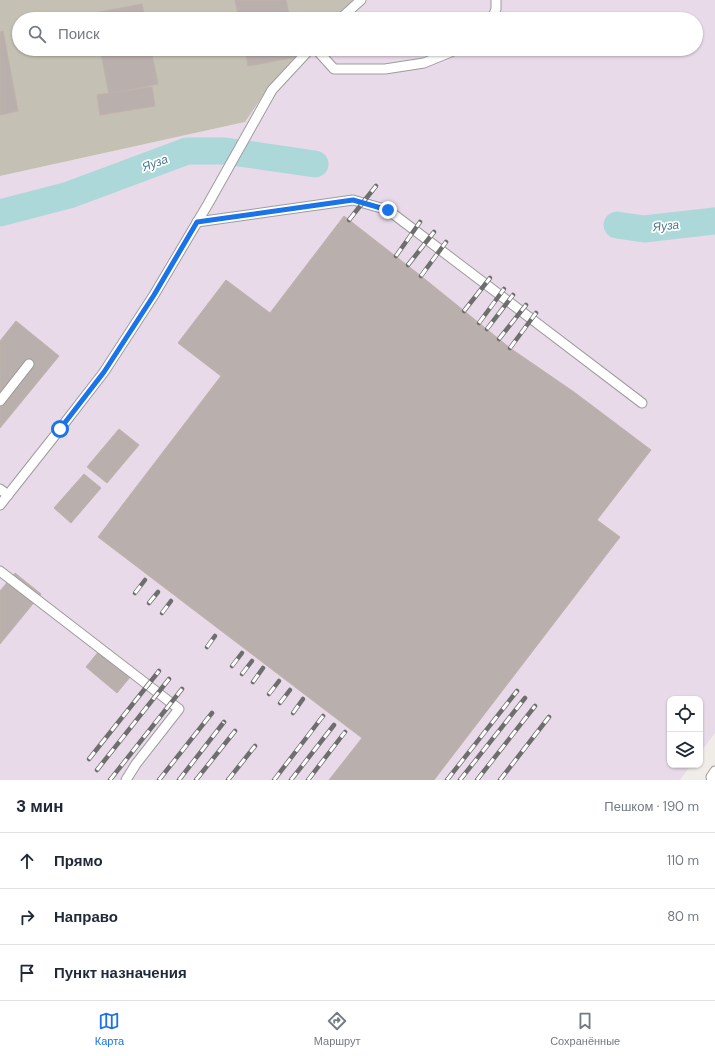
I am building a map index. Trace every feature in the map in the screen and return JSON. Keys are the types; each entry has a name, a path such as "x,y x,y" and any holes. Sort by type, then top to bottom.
{"lane":[{"path":"348,12 361,0"},
{"path":"495,12 496,0"},
{"path":"0,505 104,372 154,295 209,202 272,90 304,56"},
{"path":"322,56 334,69 385,70 424,63 441,56"},
{"path":"197,222 353,200 388,210 642,403"},
{"path":"0,400 29,364"},
{"path":"0,489 8,495"},
{"path":"0,571 179,709 136,764 126,780"},
{"path":"712,780 711,777 715,771"}],"shaded area":[{"path":"0,0 354,0 340,12 12,12 12,56 298,56 270,85 245,122 0,176"},
{"path":"354,0 715,0 715,733 703,749 703,696 667,696 667,768 689,768 680,780 0,780 0,176 245,122 270,85 298,56 703,56 703,12 340,12"}],"building":[{"path":"235,0 286,0 289,12 238,12"},
{"path":"142,4 144,12 99,12"},
{"path":"3,31 18,111 0,115 0,32"},
{"path":"101,56 152,56 158,84 109,94"},
{"path":"246,56 297,56 297,57 248,66"},
{"path":"152,87 155,106 100,115 97,95"},
{"path":"344,216 510,348 574,392 651,450 597,520 620,537 434,780 329,780 362,738 98,537 221,376 178,343 226,280 270,313"},
{"path":"16,321 59,356 0,428 0,341"},
{"path":"119,429 139,445 107,483 87,467"},
{"path":"84,474 101,488 71,523 54,508"},
{"path":"15,573 41,594 0,644 0,591"},
{"path":"99,651 131,676 117,693 86,667"}],"waterway":[{"name":"Яуза","path":"0,213 69,195 187,151 225,151 315,164"},
{"name":"Яуза","path":"617,225 644,229 715,221"}],"railway":[{"path":"349,220 376,186"},
{"path":"396,256 420,222"},
{"path":"408,265 434,232"},
{"path":"421,276 446,242"},
{"path":"464,311 490,278"},
{"path":"479,323 504,289"},
{"path":"487,329 513,295"},
{"path":"499,339 526,305"},
{"path":"510,348 536,313"},
{"path":"135,593 145,580"},
{"path":"149,603 158,592"},
{"path":"162,613 171,601"},
{"path":"207,647 215,636"},
{"path":"232,666 242,653"},
{"path":"242,674 252,661"},
{"path":"253,682 263,668"},
{"path":"89,759 159,671"},
{"path":"97,770 169,679"},
{"path":"269,694 279,681"},
{"path":"110,780 182,689"},
{"path":"280,703 290,690"},
{"path":"447,780 517,691"},
{"path":"460,780 525,698"},
{"path":"293,713 303,699"},
{"path":"477,780 535,706"},
{"path":"159,780 212,713"},
{"path":"274,780 323,716"},
{"path":"500,780 549,717"},
{"path":"179,780 224,722"},
{"path":"291,780 334,725"},
{"path":"196,780 235,731"},
{"path":"308,780 345,732"},
{"path":"228,780 255,746"}],"route":[{"path":"60,429 104,372 154,295 197,222 353,200 388,210"}]}
